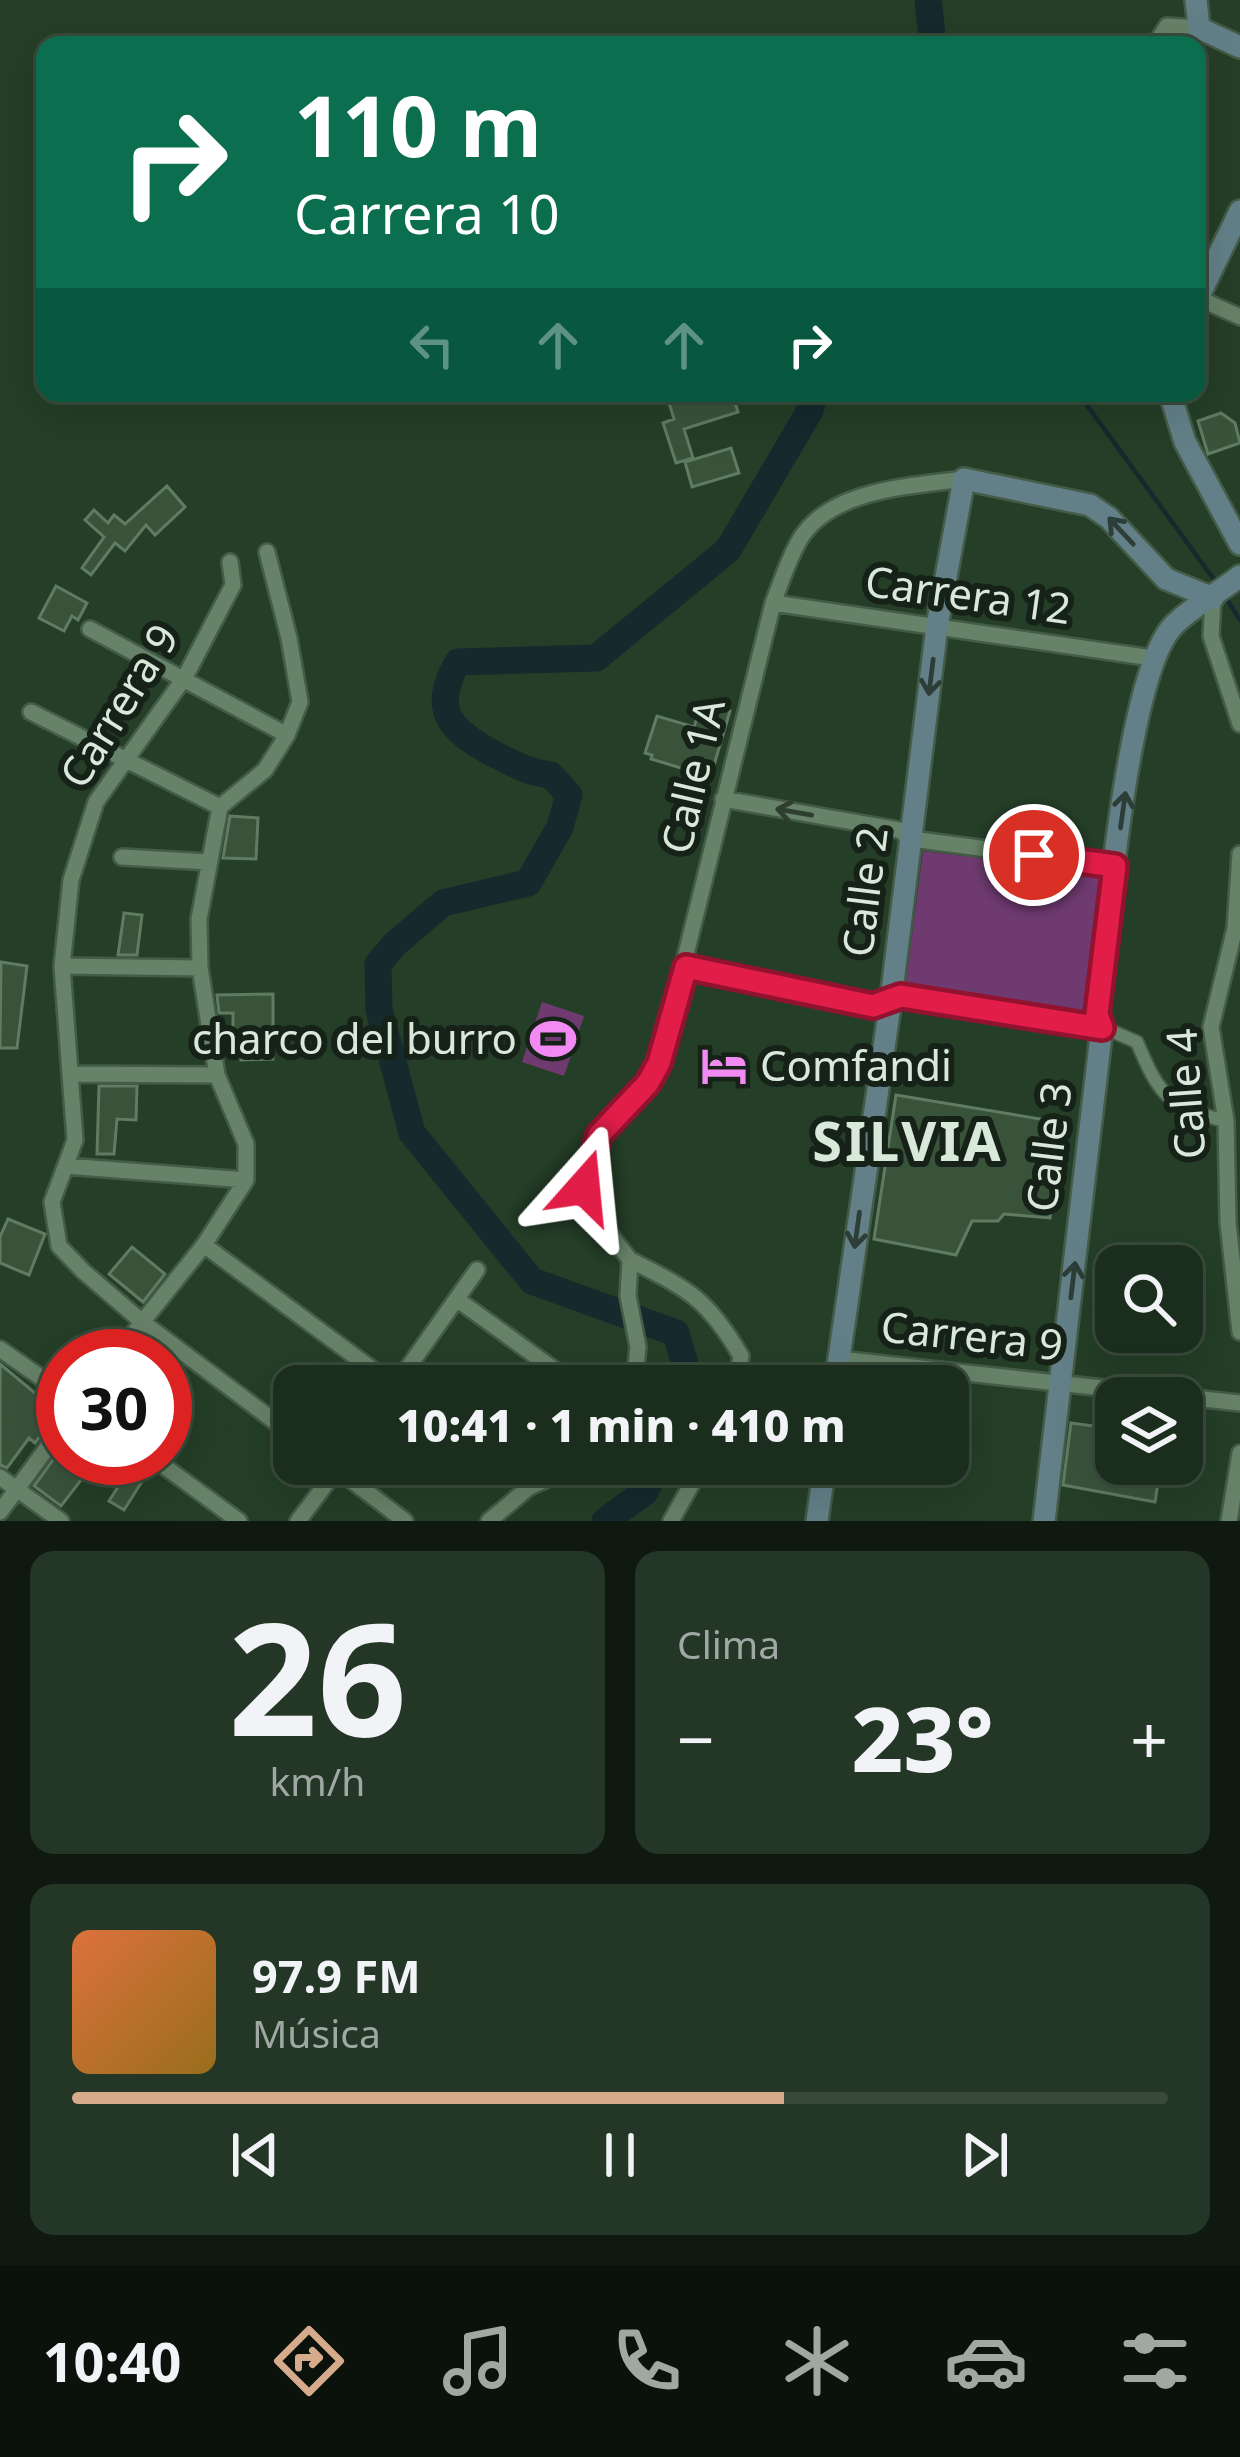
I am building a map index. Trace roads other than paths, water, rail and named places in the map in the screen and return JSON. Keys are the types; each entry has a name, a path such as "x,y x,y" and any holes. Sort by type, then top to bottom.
{"main road":[{"path":"1196,0 1199,28 1240,47"},
{"path":"1206,281 1240,212"},
{"path":"1173,402 1186,442 1240,544"},
{"path":"964,479 1090,505 1109,518 1166,579 1215,596"},
{"name":"Calle 2","path":"838,1365 937,626 964,479"},
{"name":"Calle 3","path":"1044,1521 1102,1028 1097,1014 1131,755 1152,658 1173,626 1240,576"},
{"path":"817,1521 822,1485"}],"street":[{"path":"1160,36 1167,26 1199,28"},
{"path":"1206,303 1240,316"},
{"name":"Calle 1A","path":"630,1260 596,1217 584,1187 599,1135 648,1083 659,1063 772,603 800,540 828,512 910,486 964,479"},
{"path":"135,1329 204,1244 246,1180 247,1144 217,1075 200,968 199,919 220,807 265,770 300,703 267,552"},
{"name":"Carrera 9","path":"141,1321 58,1246 52,1202 75,1140 62,966 71,880 96,802 185,677 233,585 230,562"},
{"path":"1215,596 1211,636 1240,724"},
{"name":"Carrera 12","path":"772,603 1152,658"},
{"path":"90,629 287,735"},
{"path":"31,712 220,807"},
{"path":"723,799 899,830 912,839 1115,866"},
{"name":"Calle 4","path":"1240,854 1234,928 1211,1027 1233,1121 1228,1223 1240,1332"},
{"path":"122,857 208,862"},
{"path":"62,966 200,968"},
{"path":"686,967 873,1006 901,996 1102,1028 1137,1042 1155,1084 1188,1112 1233,1121"},
{"path":"70,1074 217,1075"},
{"path":"66,1166 246,1180"},
{"path":"204,1244 367,1365"},
{"path":"636,1365 638,1347 628,1296 630,1260 681,1285 713,1312 741,1356 740,1365"},
{"path":"410,1365 477,1270"},
{"path":"458,1300 548,1365"},
{"path":"141,1321 273,1420"},
{"path":"0,1349 36,1374"},
{"name":"Carrera 9","path":"839,1359 1240,1403"},
{"path":"1229,1521 1240,1454"},
{"path":"0,1512 36,1462"},
{"path":"0,1477 61,1521"},
{"path":"190,1485 239,1521"},
{"path":"298,1521 323,1485"},
{"path":"360,1485 405,1521"},
{"path":"524,1485 528,1488"},
{"path":"489,1521 534,1485"},
{"path":"671,1521 691,1485"}],"waterway":[{"path":"928,0 932,36"},
{"path":"685,1365 676,1333 532,1281 412,1133 379,1010 378,964 443,903 528,883 560,827 569,795 551,775 511,762 458,730 450,720 445,695 458,662 596,658 728,550 813,402"},
{"path":"1085,402 1218,585"},
{"path":"1224,595 1240,620"},
{"path":"605,1521 648,1485"}],"place":[{"name":"charco del burro","path":"553,1039"},
{"name":"Comfandi","path":"724,1066"}],"district":[{"name":"SILVIA","path":"908,1142"}]}
